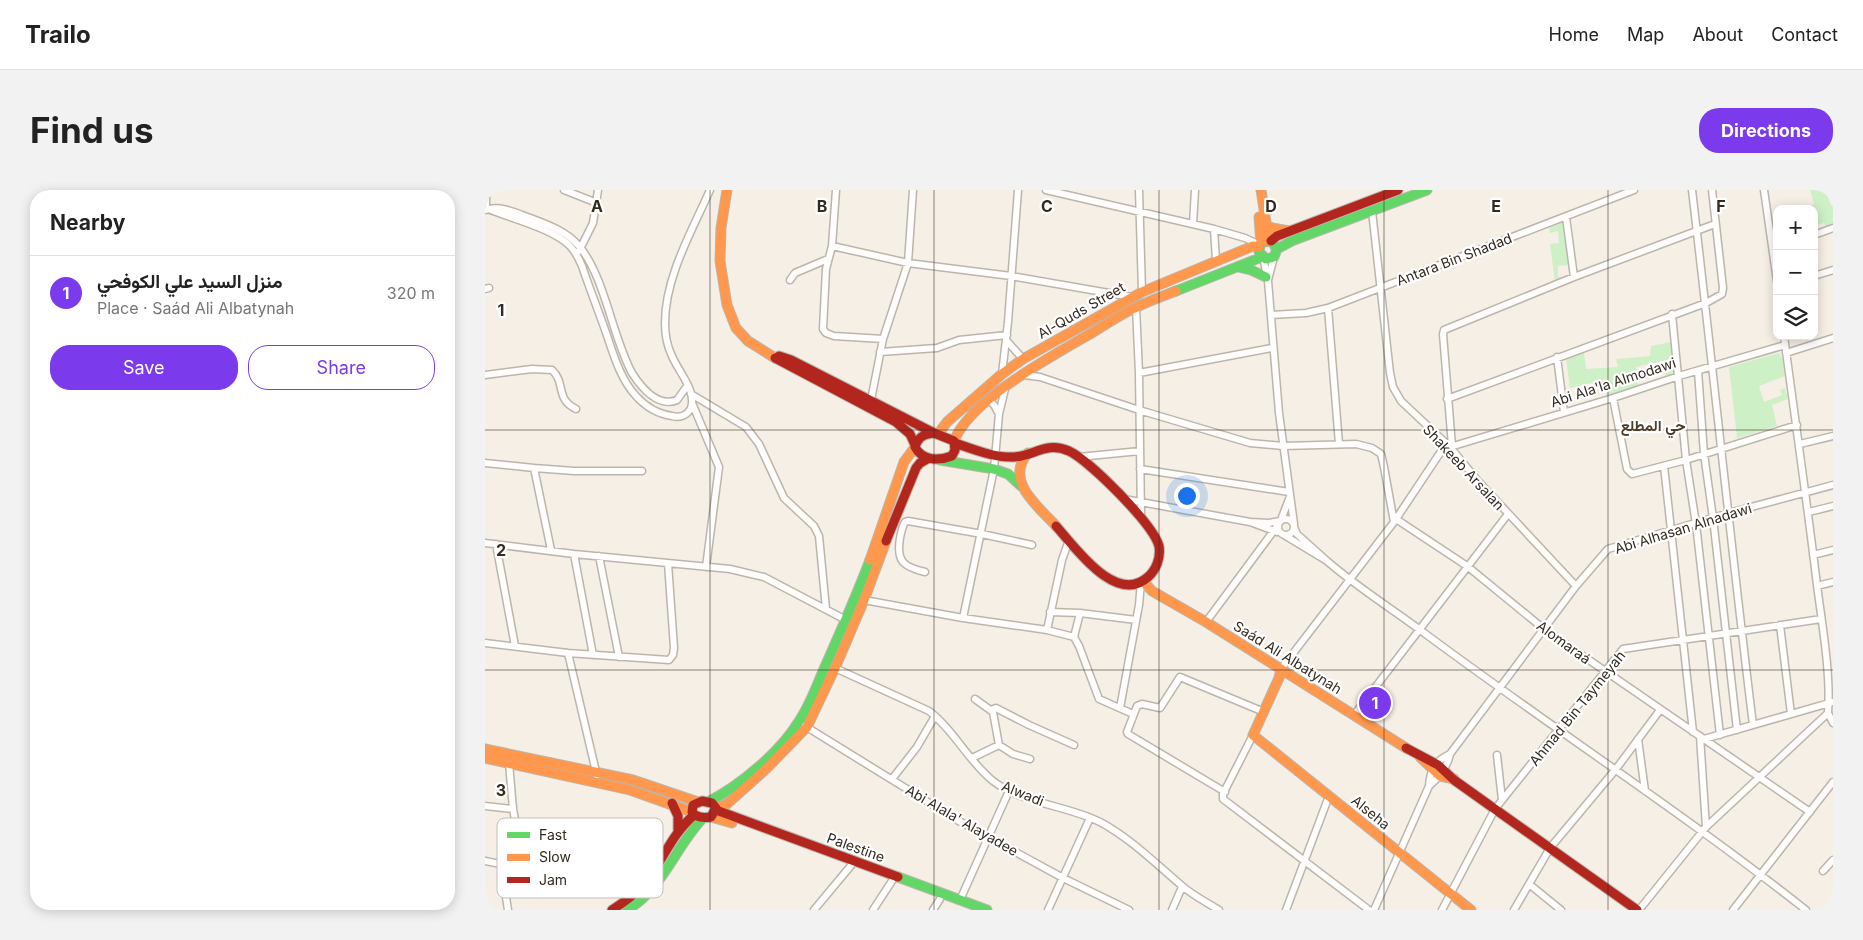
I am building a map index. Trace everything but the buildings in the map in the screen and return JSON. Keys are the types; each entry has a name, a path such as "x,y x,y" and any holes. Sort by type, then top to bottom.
{"main road":[{"path":"727,190 723,207 720,261 727,305 736,328 748,341 769,355 869,404 936,434 950,438 954,442 997,454 1017,457 1051,446 1061,447 1070,451 1079,457 1141,517 1156,538 1159,546 1157,566 1142,581 1128,585 1111,581 1069,540 1008,474 994,469 929,458 917,453 915,445 905,429 869,404"},
{"name":"Al-Quds Street","path":"936,434 1002,374 1023,359 1141,292 1216,260 1398,190"},
{"path":"940,460 952,456 955,450 954,442 961,426 1020,375 1136,308 1235,267 1262,257 1266,259 1294,240 1372,212 1410,193 1427,190"},
{"path":"1261,194 1264,204 1265,225 1264,243 1259,252 1262,257"},
{"path":"1261,194 1259,205 1264,243"},
{"path":"1265,225 1277,230 1290,231"},
{"path":"1264,243 1275,243 1275,253"},
{"path":"1235,267 1251,270 1267,279"},
{"path":"663,873 681,843 719,798 803,725 863,580 904,462 917,440 924,434 936,434"},
{"path":"1022,488 1019,464 1028,453"},
{"path":"663,856 679,830 706,812 727,804 766,770 803,725 835,668 864,600 906,489 916,468 929,458"},
{"path":"897,484 906,489"},
{"name":"Saád Ali Albatynah","path":"1142,581 1152,591 1206,622 1419,756 1638,910"},
{"path":"1253,735 1279,678 1281,669"},
{"name":"Alseha","path":"1253,735 1471,910"},
{"name":"Palestine","path":"485,749 597,777 672,803 706,812 925,890 940,899 970,910"},
{"name":"Palestine","path":"485,758 649,785 698,802 706,812 731,816 892,881 960,900 987,910"},
{"path":"672,803 678,816 679,830"},
{"path":"727,804 727,810 731,816"},
{"path":"612,910 629,898"},
{"path":"627,910 645,898"}],"street":[{"path":"486,190 486,209 507,209 548,225 572,239 579,251 615,356 624,378 635,395 655,411 671,416 687,414 692,403"},
{"path":"564,190 597,203"},
{"path":"579,251 589,233 597,203 598,190"},
{"path":"706,567 719,468 692,403 691,394 669,347 665,321 667,301 675,271 710,190"},
{"path":"836,190 832,246 828,258 823,331 834,336 883,339"},
{"path":"869,404 883,339 908,263 913,190"},
{"path":"1002,374 1007,337 1018,190"},
{"path":"1047,190 1214,229 1264,243"},
{"path":"1139,190 1141,292"},
{"path":"1193,224 1195,190"},
{"name":"Antara Bin Shadad","path":"1271,315 1306,313 1328,308 1634,190"},
{"path":"1692,190 1753,725"},
{"path":"1447,399 1672,314 1706,303 1721,295 1723,291 1712,190"},
{"path":"1764,190 1773,253"},
{"name":"Shakeeb Arsalan","path":"1372,212 1389,373 1393,387 1401,402 1449,446 1508,514 1577,586"},
{"path":"1567,216 1574,277"},
{"path":"1281,669 1350,581 1449,446 1444,330 1574,277 1715,224"},
{"path":"1818,233 1833,228"},
{"path":"1214,229 1216,260"},
{"path":"832,246 908,263 1011,276 1132,297"},
{"path":"579,251 589,261 628,363 644,389 657,398 669,402 677,400 687,386"},
{"path":"1267,279 1275,253"},
{"path":"1262,257 1267,279 1289,495 1297,534 1350,581 1419,629 1499,689 1560,729 1645,791 1704,830 1806,910"},
{"path":"790,280 795,273 828,258"},
{"path":"1818,275 1833,270"},
{"path":"1136,308 1141,517"},
{"path":"1328,308 1339,444"},
{"path":"1672,314 1686,460 1696,524 1720,735"},
{"path":"880,352 937,348 959,340 1007,337"},
{"path":"1007,337 1023,359"},
{"path":"1786,353 1833,338"},
{"path":"1638,910 1704,830 1828,713 1831,703 1809,512 1784,340"},
{"name":"Abi Ala'la Almodawi","path":"1449,446 1785,345"},
{"path":"1139,373 1273,348"},
{"path":"1557,357 1564,412"},
{"path":"485,375 532,369 552,370 558,376 566,402 576,409"},
{"path":"1698,370 1704,454 1737,730"},
{"path":"1020,375 1040,377 1139,410 1250,443 1283,446 1356,444 1372,448 1381,454 1395,520"},
{"path":"963,618 982,534 997,454 999,414 1005,387"},
{"path":"691,394 746,428 759,444 784,498 814,526 819,536 826,609"},
{"path":"1613,398 1627,471 1634,474 1686,460 1797,425"},
{"path":"989,400 999,414"},
{"path":"1800,444 1833,436"},
{"path":"1079,457 1140,451"},
{"path":"485,463 574,471 642,472"},
{"path":"1663,466 1693,732"},
{"path":"534,468 551,550"},
{"path":"1140,469 1289,495"},
{"name":"Abi Alhasan Alnadawi","path":"1429,786 1429,775 1434,766 1450,754 1577,586 1601,556 1611,547 1833,485"},
{"path":"1206,622 1278,524 1289,495"},
{"path":"1123,499 1250,522 1278,524 1289,519 1294,526"},
{"path":"1809,512 1833,506"},
{"path":"1354,715 1508,514"},
{"name":"Alomaraá","path":"1395,520 1467,566 1544,629 1810,812"},
{"path":"925,572 914,569 899,558 899,543 905,522 982,534 1032,545"},
{"path":"1250,522 1278,524"},
{"path":"1278,524 1279,531 1283,535 1327,561"},
{"path":"1283,535 1291,534 1294,526"},
{"path":"1047,630 1062,560 1069,540"},
{"path":"485,543 574,554 730,569 764,577 847,620"},
{"path":"496,544 515,646"},
{"path":"1813,555 1833,550"},
{"path":"574,554 593,655"},
{"path":"599,556 619,657"},
{"path":"485,643 568,653 669,660 673,655 674,648 668,563"},
{"path":"1120,708 1142,581"},
{"path":"1817,586 1833,582"},
{"path":"864,600 963,618 1047,630 1074,637"},
{"path":"1050,612 1136,620"},
{"path":"1080,614 1074,637 1099,699 1133,714"},
{"name":"Ahmad Bin Taymeyah","path":"1442,910 1495,809 1605,670 1626,648 1742,632 1821,618"},
{"path":"1780,625 1791,714"},
{"path":"568,653 597,777"},
{"name":"Alwadi","path":"835,668 921,707 935,716 994,781 1009,791 1090,818 1107,827 1139,849 1182,887 1219,910"},
{"path":"1225,792 1129,736 1127,732 1133,714 1139,704 1160,708 1180,677 1264,712"},
{"path":"975,699 993,712 999,745 1013,754 1029,759"},
{"path":"1704,830 1702,738 1720,735 1831,703"},
{"path":"993,712 993,709 996,708 1074,745"},
{"path":"1514,910 1550,848 1615,769 1660,710"},
{"path":"1828,713 1833,723"},
{"path":"892,779 917,747 935,716"},
{"name":"Abi Alala' Alayadee","path":"803,725 929,803 1063,878 1129,910"},
{"path":"1253,735 1222,797 1369,910"},
{"path":"1638,739 1645,791"},
{"path":"972,758 999,745"},
{"name":"Abi Alhasan Alnadawi","path":"1374,910 1429,786 1443,772 1450,754"},
{"path":"1497,755 1502,800"},
{"path":"509,763 515,818"},
{"path":"1733,910 1833,782"},
{"path":"960,900 1009,791"},
{"path":"1285,910 1329,796"},
{"path":"485,806 513,809"},
{"path":"1048,910 1090,818"},
{"path":"1823,870 1833,860"},
{"path":"814,910 852,864"},
{"path":"873,910 892,881"},
{"path":"1529,884 1561,910"},
{"path":"1172,910 1182,887"},
{"path":"933,910 940,899"}],"green space":[{"path":"1810,190 1825,190 1831,205 1833,205 1833,225 1826,227 1824,223 1818,225 1818,205 1812,205 1814,204"},
{"path":"1566,221 1570,265 1558,266 1558,277 1570,276 1555,282 1550,244 1559,243 1558,231 1550,233 1549,228"},
{"path":"1671,342 1674,374 1666,377 1663,361 1636,367 1638,385 1607,396 1605,380 1570,388 1566,358 1584,353 1586,369 1618,367 1616,359 1650,356 1651,346"},
{"path":"1779,353 1783,360 1785,376 1759,386 1764,402 1782,395 1780,390 1785,388 1788,399 1772,405 1777,426 1737,438 1729,367"}],"traffic: fast":[{"path":"1277,249 1272,242 1265,241 1260,245 1259,252 1266,259 1274,257 1277,249 1294,240 1427,190"},
{"path":"1176,291 1262,257"},
{"path":"1238,267 1251,270 1266,277"},
{"path":"940,460 994,469 1008,474 1021,486"},
{"path":"708,802 733,787 759,767 791,733 813,696 870,560"},
{"path":"663,873 693,829 703,818"},
{"path":"898,877 987,910"},
{"path":"627,910 642,898"}],"traffic: slow":[{"path":"727,190 721,228 720,261 727,305 736,328 748,341 775,358"},
{"path":"1261,190 1269,241"},
{"path":"1259,217 1261,243"},
{"path":"1266,225 1289,231"},
{"path":"938,434 947,422 1002,374 1023,359 1142,292 1253,246 1259,247"},
{"path":"954,441 963,426 977,410 1014,380 1125,313 1176,291"},
{"path":"870,560 904,462 915,447"},
{"path":"1028,453 1022,463 1020,473 1022,483 1026,493 1056,526"},
{"path":"716,808 727,804 766,769 807,727 864,600 886,541"},
{"path":"1143,581 1152,591 1206,622 1406,748"},
{"path":"1281,669 1279,678 1253,735 1471,910"},
{"path":"485,749 633,780 698,802"},
{"path":"1420,757 1440,776 1454,779"},
{"path":"485,758 630,790 692,812"},
{"path":"711,817 732,823"}],"traffic: jam":[{"path":"1271,241 1277,236 1398,190"},
{"path":"779,356 791,360 934,433"},
{"path":"775,358 896,422 910,434 915,445"},
{"path":"934,433 954,441 955,450 952,456 942,459 931,459 918,452 915,447 920,438 934,433"},
{"path":"955,443 984,453 1006,457 1021,456 1047,448 1061,448 1069,451 1091,467 1120,494 1145,523 1159,546 1157,563 1148,577 1136,584 1123,584 1110,579 1097,570 1056,526"},
{"path":"886,541 916,468 920,463 929,458"},
{"path":"1406,748 1438,765 1454,780 1637,910"},
{"path":"702,801 712,803 716,808 711,817 698,816 692,812 693,805 702,801"},
{"path":"672,803 678,816 678,830"},
{"path":"716,810 898,877"},
{"path":"663,856 680,830 694,815"},
{"path":"612,910 629,898"}],"place":[{"name":"منزل السيد علي الكوفحي","path":"1375,703"}],"district":[{"name":"حي المطلع","path":"1653,425"}]}
